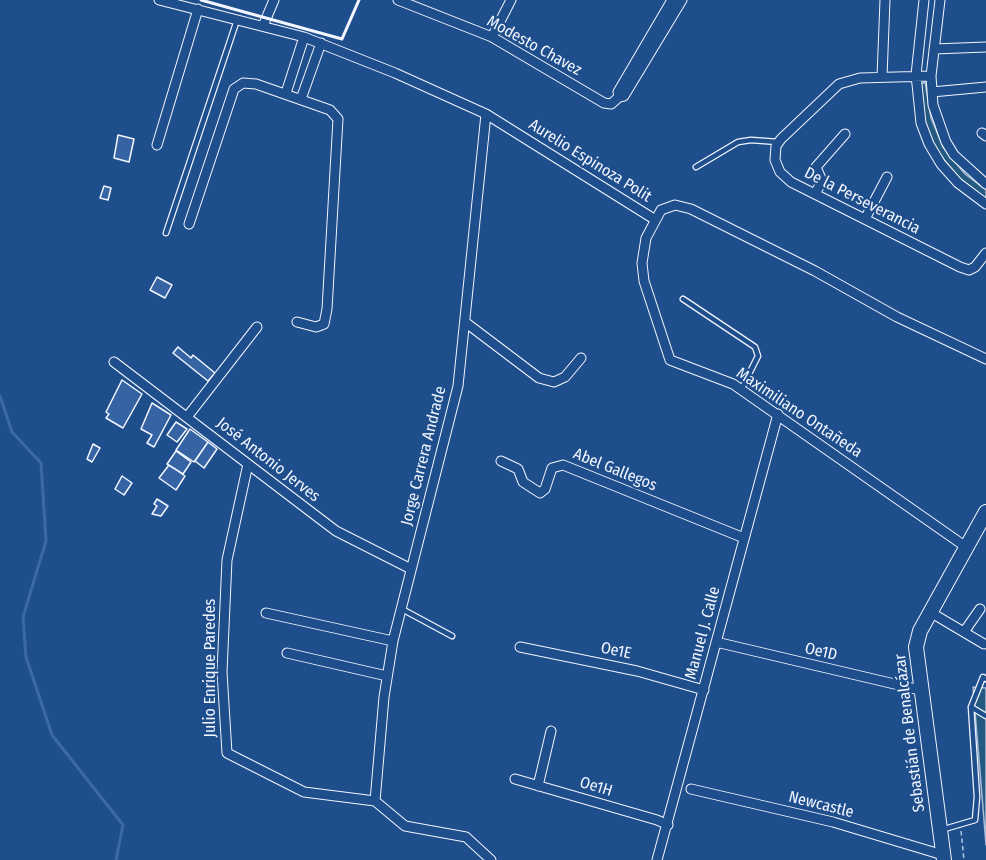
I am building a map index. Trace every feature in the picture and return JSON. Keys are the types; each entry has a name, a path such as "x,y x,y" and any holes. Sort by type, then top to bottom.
{"main road":[{"name":"Sebastián de Benalcázar","path":"944,857 916,647 920,631 986,512"}],"street":[{"name":"Aurelio Espinoza Polit","path":"159,0 304,37 395,73 486,114 654,219 661,210 670,206 691,209 810,268 897,317 986,359"},
{"path":"263,26 274,0"},
{"name":"Modesto Chavez","path":"398,0 492,37 604,103 611,104 619,97 618,92 674,2"},
{"path":"492,37 510,0"},
{"path":"882,77 885,0"},
{"path":"924,0 916,75 921,123 929,144 941,164 958,183 986,204"},
{"path":"940,0 931,76 937,121 954,155 985,180"},
{"path":"157,145 198,9"},
{"path":"286,93 304,37"},
{"path":"301,99 321,43"},
{"path":"934,49 986,47"},
{"path":"297,56 314,62"},
{"path":"778,142 839,84 860,78 931,76"},
{"path":"189,224 234,89 249,82 330,110 338,119 327,309 324,324 316,327 297,322"},
{"path":"932,92 986,87"},
{"name":"Jorge Carrera Andrade","path":"375,801 387,676 393,641 452,413 465,322 486,114"},
{"path":"815,194 822,181 816,167 845,134"},
{"name":"De la Perseverancia","path":"778,142 775,160 780,172 790,182 963,269 972,269 978,265 986,253"},
{"path":"865,219 887,177"},
{"name":"Maximiliano Ontañeda","path":"654,219 644,246 643,272 653,315 668,357 679,365 741,390 966,547"},
{"path":"465,322 539,378 554,382 565,377 581,358"},
{"path":"187,417 257,327"},
{"name":"José Antonio Jerves","path":"114,362 336,531 411,568"},
{"name":"Manuel J. Calle","path":"657,860 778,414"},
{"name":"Abel Gallegos","path":"501,461 518,469 524,482 540,493 545,489 552,468 563,465 744,538"},
{"name":"Julio Enrique Paredes","path":"248,464 227,560 222,672 227,753 304,792 375,801"},
{"path":"964,632 980,609"},
{"path":"930,612 984,644"},
{"path":"266,613 393,641"},
{"name":"Oe1D","path":"716,642 920,690"},
{"name":"Oe1E","path":"520,647 637,671 704,690"},
{"path":"287,653 387,676"},
{"path":"538,786 552,731"},
{"name":"Oe1H","path":"515,779 668,825"},
{"name":"Newcastle","path":"691,789 832,822 944,857"},
{"path":"375,801 405,826 466,837 491,860"}],"lane":[{"path":"166,233 237,20"},
{"path":"696,167 738,142 752,140 778,142"},
{"path":"682,299 758,352 741,390"},
{"path":"400,608 452,636"},
{"path":"939,830 975,820 977,797 971,707 983,677 986,679"},
{"path":"971,707 986,716"}],"path":[{"path":"961,824 964,860"}],"shaded area":[{"path":"925,82 931,118 943,147 965,174 986,190 986,198 960,179 936,150 924,120 920,85"},
{"path":"973,687 986,688 986,845 984,820"}],"building":[{"path":"118,135 134,139 129,162 114,158"},
{"path":"104,186 111,188 108,200 100,198"},
{"path":"157,277 172,285 165,298 150,290"},
{"path":"178,347 191,358 193,355 215,373 208,381 173,353"},
{"path":"122,380 142,394 123,428 106,418 109,414 106,412"},
{"path":"152,403 171,415 154,447 147,443 152,435 141,429"},
{"path":"176,422 187,429 177,442 167,435"},
{"path":"190,429 208,442 194,462 176,450"},
{"path":"208,442 217,449 204,468 195,461"},
{"path":"93,444 100,448 92,462 87,459"},
{"path":"176,451 191,462 183,474 167,464"},
{"path":"169,465 185,476 176,490 159,478"},
{"path":"122,476 132,483 124,495 115,489"},
{"path":"157,499 168,506 161,516 152,514 157,506 154,504"}],"waterway":[{"path":"0,396 12,432 41,463 46,541 23,617 26,657 52,735 123,825 116,860"}],"wall":[{"path":"201,0 342,39 359,0"}]}
